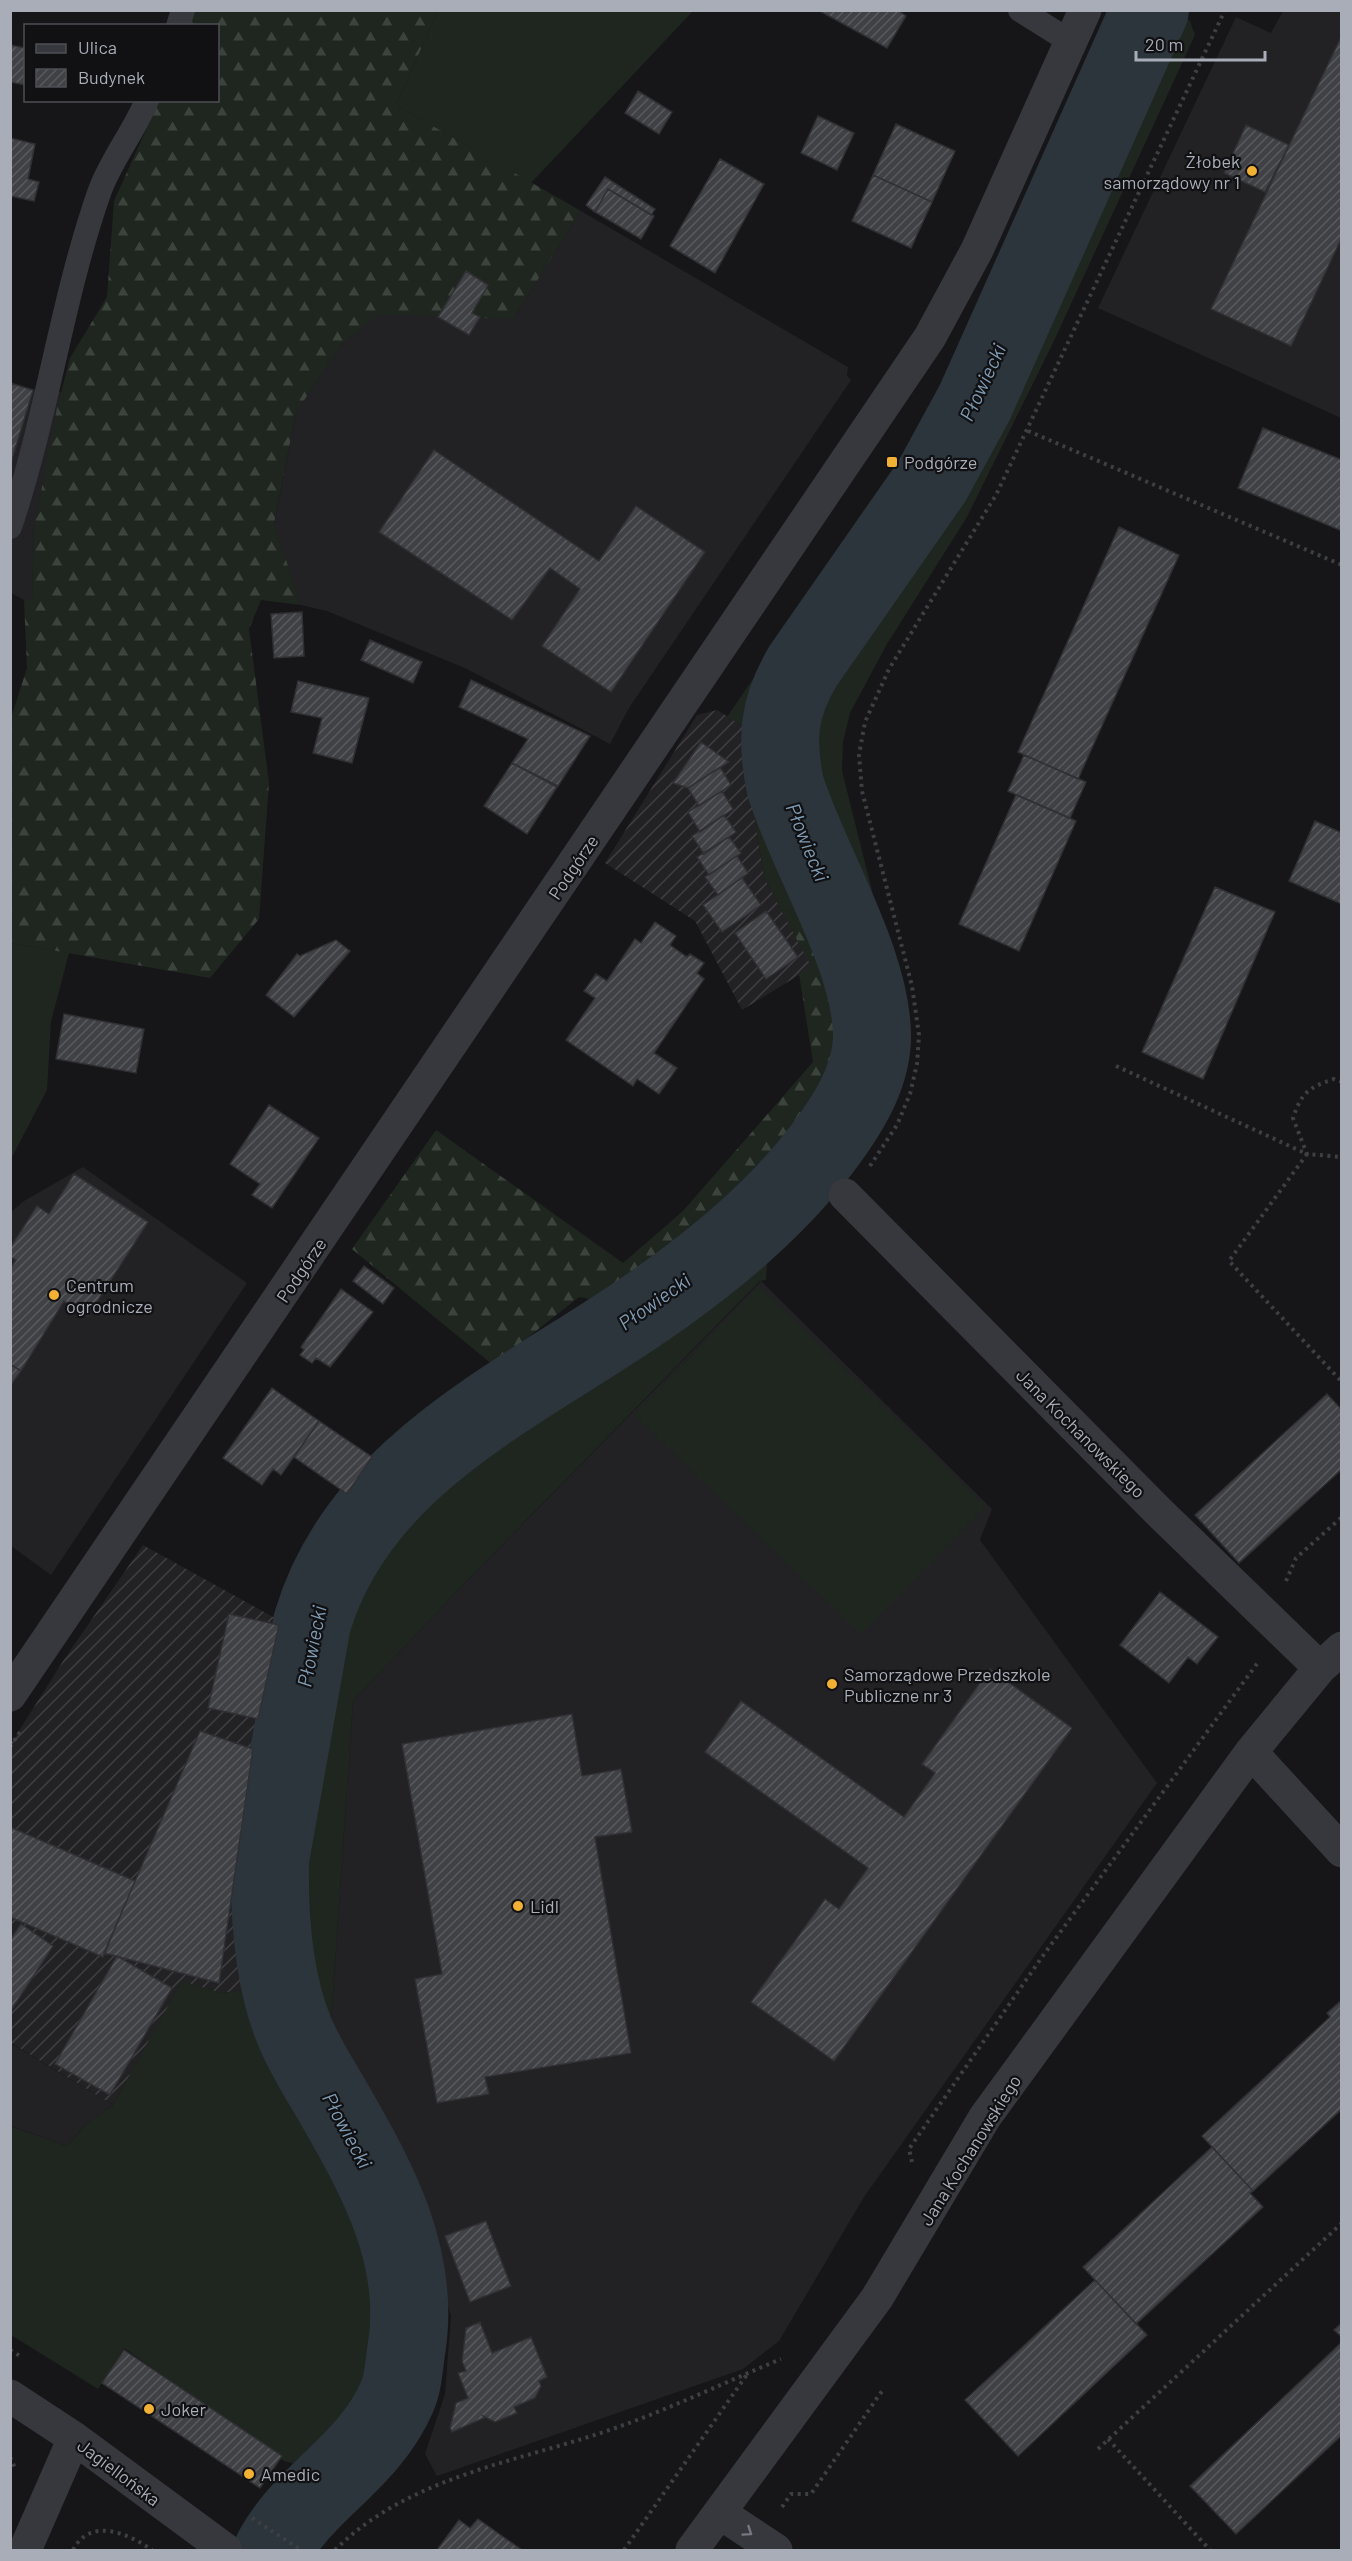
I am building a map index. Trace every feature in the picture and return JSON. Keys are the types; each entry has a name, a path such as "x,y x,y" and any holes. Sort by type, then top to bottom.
{"street":[{"name":"Podgórze","path":"10,1695 930,337 977,250 1085,10"},
{"name":"Jana Kochanowskiego","path":"692,2550 877,2298 985,2117 1251,1752 1330,1658 1270,1620 845,1195"},
{"path":"1251,1752 1341,1851"},
{"name":"Jagiellońska","path":"10,2396 74,2438 220,2546"},
{"path":"27,2546 74,2438"},
{"path":"720,2513 768,2545"}],"lane":[{"path":"1020,10 1071,42"},
{"path":"10,528 27,478 60,334 100,191 146,102"}],"path":[{"path":"845,1195 888,1139 904,1111 915,1079 919,1035 912,986 862,791 859,755 865,722 889,669 980,522 1028,431 1225,10"},
{"path":"1028,431 1341,565"},
{"path":"1116,1066 1307,1154 1341,1157"},
{"path":"1307,1154 1293,1118 1300,1097 1313,1086 1334,1079 1341,1082"},
{"path":"1307,1154 1229,1261 1341,1382"},
{"path":"914,2170 909,2149 1042,1957 1262,1658 1270,1620 1296,1558 1341,1517"},
{"path":"1098,2449 1341,2223"},
{"path":"335,2550 378,2516 453,2478 622,2426 785,2357"},
{"path":"624,2550 749,2372"},
{"path":"768,2545 791,2494 811,2494 884,2388"},
{"path":"1108,2439 1210,2550"},
{"path":"251,2517 301,2550"},
{"path":"72,2550 78,2540 94,2530 114,2531 152,2550"}],"shaded area":[{"name":"Żłobek samorządowy nr 1","path":"1283,11 1341,11 1341,418 1098,308 1236,17 1271,33"},
{"path":"581,211 848,367 847,376 851,380 629,708 610,744 467,669 327,611 301,605 274,525 296,412 344,342 380,313 513,319"},
{"path":"10,383 33,390 61,392 34,529 32,601 24,600 11,593"},
{"path":"717,710 747,728 746,766 764,877 812,967 742,1010 695,921 605,863 697,715"},
{"path":"83,1167 247,1283 51,1575 11,1546 10,1213 24,1201"},
{"path":"761,1281 992,1509 980,1540 1157,1783 864,2197 779,2341 743,2369 437,2476 425,2454 445,2394 451,2316 414,2196 330,2036 353,1701 462,1586"},
{"path":"143,1545 284,1623 261,1745 242,1919 252,1989 221,1993 182,1982 113,2105 11,2043 10,1745 63,1661"},
{"path":"10,2043 113,2105 88,2122 67,2146 11,2126"}],"green space":[{"path":"194,11 438,11 396,105 581,211 513,319 380,314 344,342 296,412 274,524 301,605 261,600 249,629 269,783 259,919 210,978 11,943 11,718 27,668 24,600 32,600 34,529 57,408 70,358 107,297 114,201 159,102 219,102 219,24 188,24"},
{"path":"438,11 693,11 531,183 396,105"},
{"path":"1114,11 1127,11 935,431 776,673 761,735 764,797 820,920 781,910 764,877 746,766 747,728 727,717 853,531 915,447 957,350"},
{"path":"1177,11 1190,21 1195,35 1053,343 967,517 887,644 850,713 843,742 842,771 895,982 905,1033 896,1094 845,1178 767,1264 766,1280 760,1281 353,1701 330,2036 304,1980 306,1816 331,1643 347,1587 370,1543 413,1494 718,1291 823,1188 888,1093 894,1029 861,902 825,815 803,773 799,732 810,690 873,602 971,456"},
{"path":"781,910 820,920 838,971 847,1006 850,1042 848,1060 759,1181 610,1303 579,1297 493,1365 352,1249 436,1130 623,1263 683,1211 813,1062 799,974 811,966"},
{"path":"11,943 69,953 51,1022 47,1090 11,1159"},
{"path":"759,1286 986,1506 861,1635 634,1415"},
{"path":"182,1981 221,1993 252,1989 290,2070 329,2132 358,2194 378,2258 380,2303 371,2378 348,2419 299,2465 284,2461 124,2348 98,2389 11,2335 10,2126 67,2146 88,2122 113,2105"}],"building":[{"path":"818,10 897,10 906,16 887,48"},
{"path":"1342,35 1342,237 1291,346 1211,309"},
{"path":"10,45 24,48 24,85 10,82"},
{"path":"638,91 672,112 659,134 625,113"},
{"path":"818,116 854,133 837,170 801,153"},
{"path":"896,124 955,151 932,202 873,175"},
{"path":"1246,125 1289,145 1265,192 1224,173"},
{"path":"10,138 35,144 28,179 39,182 34,201 10,196"},
{"path":"720,159 764,184 715,273 670,246"},
{"path":"873,175 932,202 911,248 852,221"},
{"path":"605,177 655,209 651,215 608,189 595,212 586,205"},
{"path":"608,189 654,216 641,239 595,212"},
{"path":"466,271 488,285 472,313 480,317 469,335 438,317"},
{"path":"10,383 33,390 10,466"},
{"path":"1263,428 1342,460 1342,531 1238,488"},
{"path":"434,450 599,561 636,506 705,552 611,692 542,646 580,589 550,568 512,620 379,532"},
{"path":"1119,527 1179,555 1078,779 1018,752"},
{"path":"302,612 304,656 274,658 271,614"},
{"path":"370,640 422,662 413,683 361,660"},
{"path":"471,680 590,736 558,786 512,763 528,739 459,707"},
{"path":"298,681 369,698 352,763 313,753 322,718 291,712"},
{"path":"701,742 729,762 688,788 673,783"},
{"path":"1024,755 1086,782 1070,818 1008,791"},
{"path":"512,763 557,787 527,834 484,806"},
{"path":"720,767 731,785 699,806 688,788"},
{"path":"722,791 733,809 700,832 688,812"},
{"path":"1016,795 1076,821 1019,951 959,924"},
{"path":"724,815 736,832 704,854 692,836"},
{"path":"1315,821 1342,833 1342,904 1289,881"},
{"path":"729,837 741,853 709,875 697,857"},
{"path":"737,856 748,873 718,895 705,877"},
{"path":"742,878 761,905 722,932 703,905"},
{"path":"1215,887 1275,912 1203,1079 1142,1052"},
{"path":"766,911 798,957 766,979 735,933"},
{"path":"655,922 676,936 670,945 687,957 690,954 704,963 697,973 704,979 654,1053 677,1068 659,1094 637,1079 633,1086 566,1040 595,998 584,991 596,974 607,981 635,939 641,943"},
{"path":"336,940 350,951 294,1017 266,995 297,954 300,956"},
{"path":"64,1014 144,1029 136,1073 56,1059"},
{"path":"269,1105 319,1138 272,1208 252,1195 260,1184 230,1164"},
{"path":"74,1174 148,1222 88,1316 64,1301 21,1371 10,1364 10,1269 16,1260 10,1257 10,1248 37,1206 49,1214"},
{"path":"364,1266 394,1288 383,1304 353,1281"},
{"path":"341,1289 373,1312 330,1367 316,1358 312,1363 300,1355 304,1350 301,1347"},
{"path":"10,1364 21,1371 10,1386"},
{"path":"272,1388 319,1421 281,1475 273,1469 262,1485 223,1458"},
{"path":"1327,1394 1342,1410 1342,1469 1239,1563 1195,1515"},
{"path":"319,1421 372,1457 347,1494 294,1457"},
{"path":"1160,1592 1218,1637 1197,1664 1188,1657 1169,1683 1120,1645"},
{"path":"229,1614 279,1625 258,1719 208,1708"},
{"path":"990,1669 1072,1728 834,2061 751,2002 825,1899 839,1909 868,1868 705,1752 741,1701 904,1817 935,1773 922,1764"},
{"name":"Lidl","path":"572,1714 582,1776 621,1769 632,1832 595,1837 631,2053 485,2077 489,2094 437,2103 415,1979 442,1974 402,1744"},
{"path":"200,1731 253,1749 219,1983 104,1953"},
{"path":"10,1827 135,1881 103,1957 10,1917"},
{"path":"21,1924 53,1946 10,2012 10,1940"},
{"path":"117,1956 172,1988 110,2095 55,2064"},
{"path":"1342,2000 1342,2109 1253,2191 1202,2136 1330,2017 1327,2013"},
{"path":"1212,2147 1253,2191 1250,2193 1263,2207 1136,2324 1083,2267"},
{"path":"486,2221 511,2286 470,2302 445,2236"},
{"path":"1095,2280 1147,2335 1018,2456 965,2400"},
{"path":"480,2322 492,2353 531,2337 547,2377 539,2381 541,2386 535,2398 514,2407 517,2413 495,2422 483,2416 484,2418 452,2432 450,2428 456,2403 468,2398 458,2373 466,2371 462,2361 466,2328"},
{"path":"1342,2323 1342,2337 1334,2330"},
{"path":"1342,2342 1342,2435 1236,2534 1190,2486"},
{"path":"124,2350 282,2456 260,2488 102,2383"},
{"path":"478,2519 522,2550 437,2550 459,2520 470,2528"}],"waterway":[{"name":"Płowiecki","path":"273,2550 286,2529 354,2459 385,2420 401,2386 409,2318 408,2285 402,2253 392,2221 366,2161 298,2039 281,1990 277,1968 270,1903 270,1860 312,1623 337,1564 371,1513 414,1468 462,1429 515,1392 622,1324 714,1258 753,1224 806,1169 831,1137 855,1098 867,1070 870,1055 872,1040 870,1010 851,945 795,814 785,785 780,752 784,710 788,696 803,666 932,481 975,402 1150,10"}],"place":[{"name":"Żłobek samorządowy nr 1","path":"1252,171"},
{"name":"Podgórze","path":"892,462"},
{"name":"Centrum ogrodnicze","path":"54,1295"},
{"name":"Samorządowe Przedszkole Publiczne nr 3","path":"832,1684"},
{"name":"Lidl","path":"518,1906"},
{"name":"Joker","path":"149,2409"},
{"name":"Amedic","path":"249,2474"}]}
